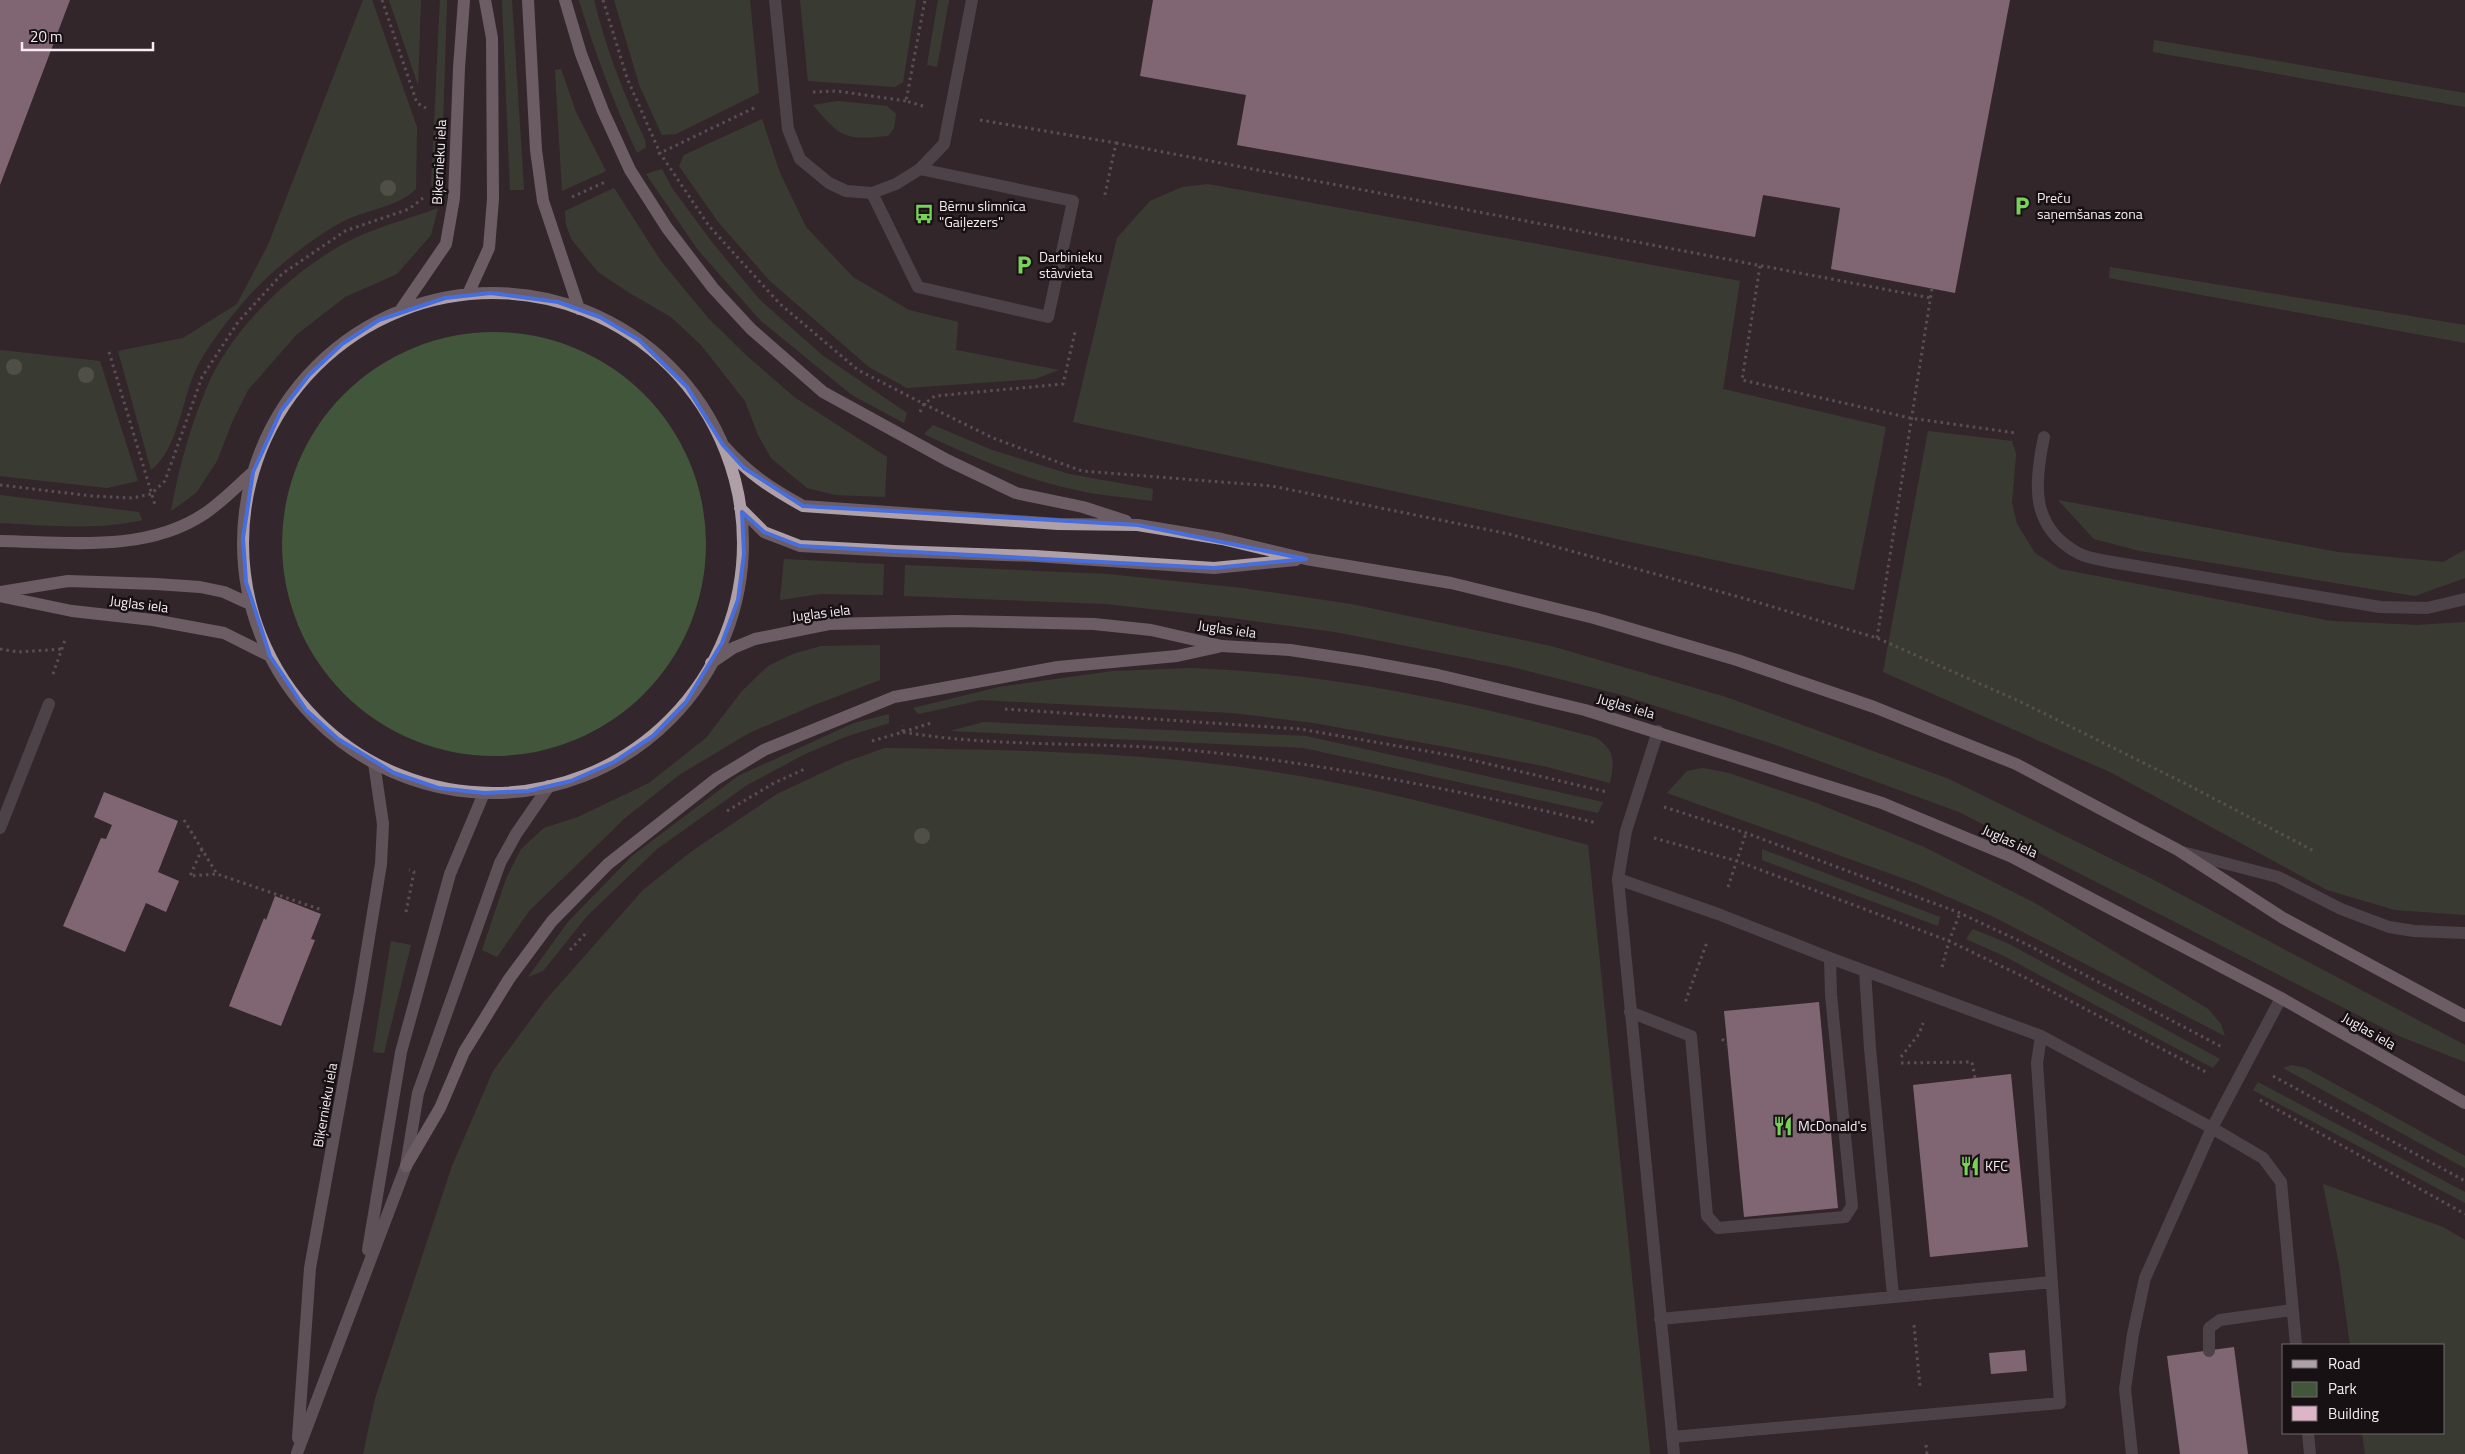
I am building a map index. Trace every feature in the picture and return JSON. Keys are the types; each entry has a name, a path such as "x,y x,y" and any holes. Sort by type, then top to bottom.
{"main road":[{"name":"Biķernieku iela","path":"400,311 446,244 454,198 458,68 464,0"},
{"path":"468,294 489,248 493,199 492,38 485,0"},
{"path":"528,0 535,140 543,201 579,309"},
{"path":"565,0 581,54 603,111 630,170 667,228 713,288 751,329 823,392 947,460 1016,493 1083,506 1138,525"},
{"path":"723,445 740,508 744,554 738,600 722,643 686,702 653,736 634,750 593,772 549,786 513,792 484,793 438,788 402,776 374,763 338,740 306,710 270,656 250,604 246,582 243,538 248,493 254,472 261,451 281,411 324,359 360,332 400,311 445,298 468,294 514,294 535,297 579,309 620,328 656,354 678,376 701,405 723,445 744,468 770,488 803,506 1058,524 1138,525 1222,539 1306,559 1451,583 1594,618 1737,660 1874,707 2016,764 2178,850 2283,918 2465,1016"},
{"path":"0,541 97,542 158,535 204,514 254,472"},
{"path":"740,508 764,532 800,546 894,552 1035,556 1214,568 1306,559"},
{"name":"Juglas iela","path":"0,594 68,581 156,584 200,587 224,592 250,604"},
{"name":"Juglas iela","path":"0,594 72,611 153,620 224,633 270,656"},
{"name":"Juglas iela","path":"711,663 733,648 755,639 829,624 956,621 1094,624 1151,630 1222,646 1290,650 1362,660 1438,675 1585,710 1658,731 1882,803 2012,858 2281,998 2465,1102"},
{"path":"406,1166 440,1108 464,1052 509,979 552,921 608,864 716,779 764,750 894,697 1048,668 1112,660 1178,656 1222,646"},
{"name":"Biķernieku iela","path":"297,1453 310,1268 381,864 383,824 374,763"},
{"name":"Biķernieku iela","path":"297,1453 406,1166 418,1093 500,863 516,834 549,786"},
{"name":"Biķernieku iela","path":"364,1277 401,1052 450,874 484,793"}],"street":[{"path":"775,0 788,129 800,158 829,183 846,191 872,193 896,184 920,169 944,144 972,0"},
{"path":"872,193 918,287 1048,318 1073,201 920,169"},
{"path":"2044,437 2037,470 2041,514 2052,535 2079,554 2121,564 2380,607 2427,608 2465,599"},
{"path":"0,828 49,704"},
{"path":"1658,731 1626,831 1618,879 1674,1454"},
{"path":"2178,850 2278,877 2341,909 2389,927 2414,931 2465,933"},
{"path":"1618,879 1718,914 1830,958 2041,1036 2212,1128 2263,1158 2281,1182 2296,1344"},
{"path":"1630,1012 1691,1036 1706,1216 1718,1228 1845,1216 1852,1206 1831,995 1830,958"},
{"path":"1865,971 1870,1048 1893,1296"},
{"path":"2132,1454 2126,1389 2133,1334 2145,1278 2212,1128 2281,998"},
{"path":"1672,1437 2060,1403 2037,1063 2041,1036"},
{"path":"1660,1319 2052,1282"},
{"path":"2209,1351 2210,1328 2220,1320 2292,1310"},
{"path":"2308,1434 2310,1454"}],"path":[{"path":"382,0 417,103 426,108"},
{"path":"603,0 627,78 660,153 709,226 780,304 858,370 924,404 993,438 1082,471 1272,486 1509,534 1744,598 1877,638 2030,706 2314,851"},
{"path":"1116,143 1931,298"},
{"path":"564,201 610,180"},
{"path":"0,485 92,496 132,498 151,494 165,481 202,377 238,322 282,274 345,231 409,209 423,198"},
{"path":"1760,266 1742,380 1910,418 2044,437"},
{"path":"1877,638 1910,418 1932,288"},
{"path":"109,352 156,508"},
{"path":"49,704 52,676 66,638 73,637"},
{"path":"0,649 19,652 62,649"},
{"path":"1003,709 1300,729 1455,756 1636,798 1746,833 1960,913 2030,946 2247,1061 2346,1118 2465,1181"},
{"path":"902,716 903,732"},
{"path":"868,742 938,721"},
{"path":"721,815 774,783 808,767"},
{"path":"184,820 217,874"},
{"path":"202,849 190,876 217,874 322,910"},
{"path":"401,868 414,872 406,914"},
{"path":"1960,913 1949,941 1934,995 1919,1034 1895,1063 1972,1062 1975,1078"},
{"path":"567,954 591,927"},
{"path":"1911,1295 1927,1454"}],"highlighted area":[{"path":"491,293 558,302 600,317 639,340 687,387 723,445 744,468 803,506 1138,525 1306,559 1214,568 800,546 764,532 742,512 744,554 738,600 722,643 686,702 653,736 614,762 571,781 528,791 484,793 438,788 394,773 338,739 306,710 270,656 246,582 243,538 253,472 281,411 309,375 342,344 379,320 445,298"}],"green space":[{"path":"363,0 372,0 417,127 416,189 399,201 350,218 326,231 284,262 257,287 225,324 201,360 192,379 173,437 160,461 151,470 118,351 183,338 237,304 268,245"},
{"path":"389,0 421,0 418,85"},
{"path":"440,0 447,0 441,188 431,186"},
{"path":"502,0 512,0 524,190 510,190"},
{"path":"579,0 594,0 616,72 645,140 646,147 637,153 605,78"},
{"path":"614,0 750,0 759,93 676,134 662,135 640,87"},
{"path":"800,0 916,0 903,82 895,87 808,81"},
{"path":"938,0 949,0 937,67 927,65"},
{"path":"2154,40 2465,93 2465,107 2153,52"},
{"path":"561,69 576,112 606,171 562,191 555,70"},
{"path":"838,101 887,106 896,114 894,128 888,136 852,137 844,134 830,124 813,105"},
{"path":"762,119 780,173 806,227 853,277 909,310 958,322 956,350 1059,370 1035,379 907,388 869,367 770,281 719,223 679,166 684,155"},
{"path":"662,169 672,188 711,241 759,299 822,355 907,413 904,423 852,395 761,321 698,250 646,174"},
{"path":"1208,184 1740,281 1723,389 1886,427 1854,590 1073,422 1117,238 1150,201 1182,187"},
{"path":"614,188 661,261 708,318 747,356 794,397 887,457 885,497 836,495 807,488 771,458 758,435 745,401 701,345 671,317 598,272 572,240 566,225 565,211"},
{"path":"438,208 431,235 397,274 345,297 296,335 248,390 232,422 217,461 196,493 171,511 195,417 207,387 218,364 250,321 289,282 333,250 365,234"},
{"path":"2110,267 2465,325 2465,343 2109,278"},
{"path":"494,332 535,336 575,348 612,367 644,394 671,426 690,463 702,503 706,544 702,585 690,625 671,662 644,694 612,721 575,740 535,752 494,756 453,752 413,740 376,721 344,694 317,662 298,625 286,585 282,544 286,503 298,463 317,426 344,394 376,367 413,348 453,336"},
{"path":"0,350 100,361 138,481 107,488 0,476"},
{"path":"933,425 992,450 1069,474 1153,489 1152,501 1085,492 1018,474 924,434"},
{"path":"1928,431 2012,441 2016,454 2012,503 2017,524 2035,553 2060,569 2331,621 2417,625 2465,622 2465,915 2395,910 2327,890 2112,773 1883,672"},
{"path":"0,495 139,512 142,520 89,526 0,523"},
{"path":"2058,500 2338,552 2443,562 2465,550 2465,578 2415,596 2140,551 2094,539"},
{"path":"784,559 884,564 883,595 820,594 780,600"},
{"path":"905,565 1107,574 1242,588 1351,604 1551,646 1726,697 1949,779 2148,877 2465,1045 2465,1062 2399,1036 1959,812 1776,745 1622,695 1508,666 1335,632 1106,604 904,596"},
{"path":"880,645 880,680 814,705 749,733 679,775 625,818 529,911 497,957 482,950 506,879 521,849 544,828 578,817 649,783 706,738 742,691 768,666 793,654 821,646"},
{"path":"1192,668 1294,676 1396,691 1447,701 1597,738 1611,753 1613,763 1610,783 1543,766 1446,747 1314,723 1233,713 981,700 919,714 913,708 999,687 1113,671"},
{"path":"889,714 889,723 845,737 805,754 747,785 657,849 587,916 543,971 528,977 568,922 632,856 738,776 854,723"},
{"path":"984,722 1306,736 1603,802 1598,813 1304,748 950,731"},
{"path":"885,748 1077,753 1173,760 1268,771 1389,794 1588,845 1650,1454 363,1454 375,1399 452,1166 493,1071 544,1002 643,890 692,851 777,794 845,762"},
{"path":"1703,768 1729,773 1811,801 1922,846 2035,903 2208,1009 2221,1024 2225,1036 1992,916 1916,883 1667,793 1687,771"},
{"path":"1762,849 1940,917 1938,926 1762,860"},
{"path":"1973,929 2009,944 2220,1059 2213,1068 2004,956 1966,939"},
{"path":"391,941 411,945 384,1053 373,1052"},
{"path":"2291,1065 2306,1068 2465,1156 2465,1168 2283,1068"},
{"path":"2258,1082 2465,1192 2465,1203 2253,1090"},
{"path":"2323,1184 2443,1227 2465,1240 2465,1454 2365,1454 2362,1434 2445,1434 2445,1344 2350,1344 2339,1264"}],"building":[{"path":"0,0 70,0 0,185"},
{"path":"1153,0 2010,0 1955,293 1831,269 1840,208 1763,195 1755,237 1237,145 1246,95 1140,76"},
{"path":"104,792 178,821 158,872 179,881 166,912 146,903 125,952 63,926 101,838 106,839 112,825 94,817"},
{"path":"275,896 321,914 311,939 315,940 281,1026 229,1006 264,918 266,920"},
{"name":"McDonald's","path":"1819,1002 1838,1208 1744,1217 1724,1011"},
{"name":"KFC","path":"2011,1074 2028,1247 1930,1257 1913,1085"},
{"path":"2234,1347 2248,1454 2180,1454 2167,1356"},
{"path":"2025,1350 2027,1371 1991,1374 1989,1353"}],"place":[{"name":"Preču saņemšanas zona","path":"2022,206"},
{"name":"Bērnu slimnīca \"Gaiļezers\"","path":"924,214"},
{"name":"Darbinieku stāvvieta","path":"1024,265"},
{"name":"McDonald's","path":"1783,1126"},
{"name":"KFC","path":"1970,1166"}]}
